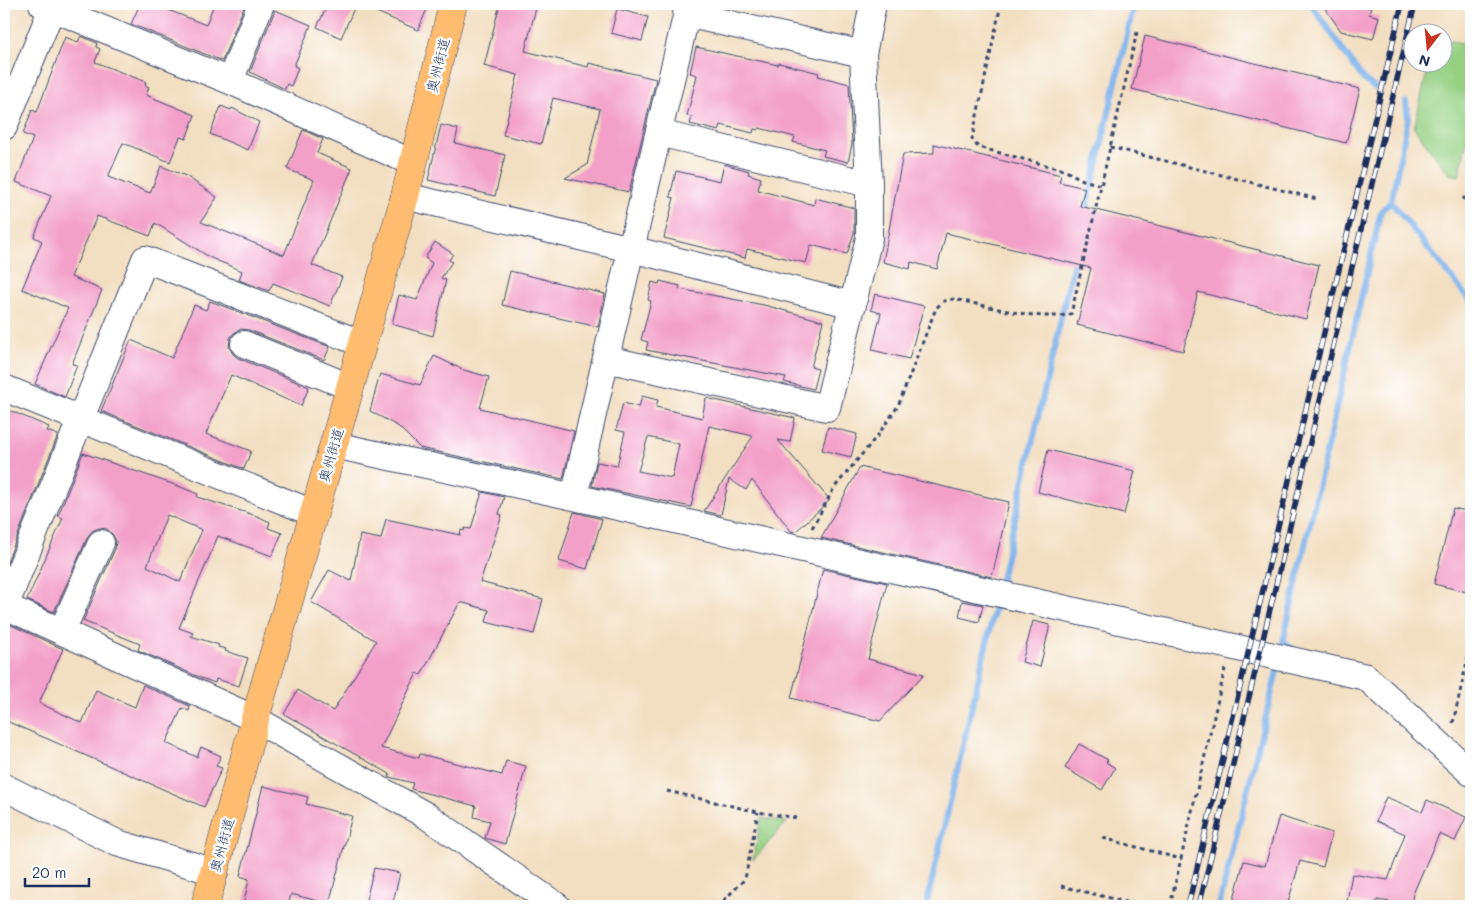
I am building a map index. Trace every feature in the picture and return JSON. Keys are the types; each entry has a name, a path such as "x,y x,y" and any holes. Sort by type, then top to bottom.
{"main road":[{"name":"奥州街道","path":"205,906 313,513 405,196 453,4"}],"street":[{"path":"230,81 261,4"},
{"path":"606,359 827,408 868,238 869,184 863,54 873,4"},
{"path":"4,127 47,6 230,81 413,163"},
{"path":"574,497 688,9 863,54"},
{"path":"659,133 869,184"},
{"path":"405,196 853,305"},
{"path":"363,344 145,259 5,608 62,631 255,719 427,816 557,906"},
{"path":"244,344 350,387"},
{"path":"4,388 313,513"},
{"path":"334,445 574,497 1366,677 1471,773"},
{"path":"62,631 101,543"},
{"path":"4,787 117,843 215,872"}],"path":[{"path":"1001,4 972,139 978,148 1064,170 1089,182 1099,184"},
{"path":"800,548 834,488 878,435 898,406 936,308 944,301 953,299 1027,313 1056,316 1071,314 1099,184 1110,147 1137,32"},
{"path":"1110,147 1317,200"},
{"path":"1463,197 1471,207"},
{"path":"1446,750 1471,644"},
{"path":"1170,906 1230,646"},
{"path":"667,790 758,812 797,818"},
{"path":"718,906 745,879 758,812"},
{"path":"1103,838 1181,859"},
{"path":"1061,886 1142,906"}],"green space":[{"path":"1452,41 1471,46 1471,123 1459,176 1449,174 1414,128 1427,72 1452,72"},
{"path":"761,818 787,822 753,860"}],"building":[{"path":"140,4 153,4 206,25 214,4 245,4 222,61 131,24"},
{"path":"328,4 356,4 341,38 317,27"},
{"path":"358,4 415,4 427,9 418,30"},
{"path":"500,4 537,4 525,51 588,67 589,63 656,79 629,192 565,178 587,165 600,109 553,98 541,144 503,135 518,75 484,66"},
{"path":"1322,4 1356,4 1371,8 1369,14 1379,17 1373,39 1341,31"},
{"path":"617,9 648,17 642,41 611,33"},
{"path":"275,10 311,25 294,66 298,68 291,86 287,84 285,89 250,72"},
{"path":"81,36 97,43 96,47 100,49 95,62 146,82 145,85 149,87 146,95 195,115 186,139 180,137 170,162 123,143 108,177 150,193 161,166 186,176 217,197 201,222 284,255 314,180 287,169 303,130 323,139 317,153 352,168 312,265 342,277 330,306 273,283 269,291 239,280 242,271 211,258 155,223 150,236 97,216 71,277 102,290 72,364 77,365 65,397 35,384 68,308 22,289 42,241 34,237 51,196 16,182 33,138 23,134 32,110 37,112 65,37 78,42"},
{"path":"1145,36 1360,89 1346,143 1132,89"},
{"path":"696,47 778,65 779,63 819,73 818,76 849,84 852,144 848,162 823,156 825,150 793,142 795,137 759,128 758,130 754,129 753,133 721,125 719,131 690,124 692,117 687,116 697,75 690,73"},
{"path":"221,106 231,110 232,108 259,122 248,150 210,134"},
{"path":"441,125 458,129 455,143 505,155 495,196 428,180"},
{"path":"934,144 1061,175 1059,182 1085,188 1080,206 1319,265 1306,319 1198,292 1183,351 1077,325 1091,268 946,233 937,269 911,262 910,269 883,262 903,154 934,153"},
{"path":"724,164 749,171 748,174 761,178 758,190 814,205 815,198 854,208 854,233 847,254 811,245 806,263 747,249 745,258 664,238 674,198 670,197 676,171 720,181"},
{"path":"435,242 453,254 449,260 452,262 441,278 446,280 433,336 392,324 399,295 417,300 432,263 425,258"},
{"path":"510,271 605,294 598,327 502,305"},
{"path":"660,281 680,286 679,289 764,305 823,321 811,367 818,369 813,389 784,382 786,377 646,350 648,342 641,340 651,301 648,300 652,282 659,284"},
{"path":"875,294 924,306 909,359 872,350 881,313 871,310"},
{"path":"210,301 330,347 324,360 249,330 241,329 230,338 229,347 238,358 309,387 301,406 231,375 206,434 251,451 244,469 101,411 131,340 172,358 194,305 206,310"},
{"path":"434,356 464,370 489,377 480,408 574,431 563,479 420,448 399,427 370,411 380,374 420,385"},
{"path":"642,396 658,400 656,407 702,418 706,398 795,418 790,442 778,440 830,500 795,532 791,531 752,480 746,490 729,479 721,515 704,511 753,436 709,426 691,507 592,486 597,462 617,466 625,432 616,430 623,403 639,407","holes":["648,437 679,444 672,478 638,471"]},
{"path":"4,408 49,427 47,431 58,435 5,567"},
{"path":"828,427 857,434 851,457 822,450"},
{"path":"1048,450 1135,471 1124,514 1038,492"},
{"path":"83,453 178,486 198,494 197,497 257,516 270,522 268,528 282,533 272,556 218,536 179,628 193,633 191,636 219,645 218,647 226,649 225,651 248,658 239,686 216,679 215,683 201,678 138,650 140,644 83,621 115,549 116,541 107,529 99,528 92,531 88,536 54,612 27,600 63,518 58,516","holes":["167,515 202,530 180,582 147,566"]},
{"path":"860,467 1009,502 992,577 821,538"},
{"path":"482,492 504,497 499,514 502,515 480,582 543,599 534,634 486,622 489,610 460,602 421,675 417,673 381,748 419,758 420,754 502,775 506,761 526,766 505,844 485,838 490,821 474,817 476,806 411,789 413,783 389,777 390,774 284,714 298,690 333,711 376,641 311,602 329,570 351,581 360,535 381,539 386,519 460,535 461,530 464,531 465,528 471,529"},
{"path":"1453,508 1471,512 1471,593 1434,584"},
{"path":"574,512 602,519 587,569 559,561"},
{"path":"823,569 887,583 868,659 924,674 880,721 791,698"},
{"path":"962,601 983,605 979,622 959,617"},
{"path":"1033,621 1050,625 1040,667 1022,662"},
{"path":"7,623 63,649 39,703 82,723 96,690 135,707 143,685 190,706 189,711 182,708 166,743 197,757 201,747 221,756 216,766 222,768 204,807 4,720 4,624"},
{"path":"1079,744 1108,760 1106,762 1115,768 1102,790 1065,768"},
{"path":"263,786 308,797 306,804 352,816 329,904 291,894 288,906 243,906 249,879 240,876"},
{"path":"1386,797 1422,812 1427,800 1466,817 1455,841 1439,834 1413,894 1411,905 1377,900 1376,906 1347,901 1352,874 1388,880 1405,834 1376,821"},
{"path":"1279,816 1332,833 1323,867 1300,861 1287,906 1232,906 1244,861 1265,866"},
{"path":"374,868 400,873 392,906 373,906 374,902 366,900"}],"waterway":[{"path":"1085,216 1134,4"},
{"path":"1311,4 1363,79 1374,87"},
{"path":"1406,102 1408,119 1391,202 1471,302"},
{"path":"1293,649 1283,642 1381,211 1391,202"},
{"path":"999,588 1075,257"},
{"path":"926,906 997,598"},
{"path":"1219,906 1279,663"}],"railway":[{"path":"1188,906 1402,4"},
{"path":"1199,906 1415,4"}]}
